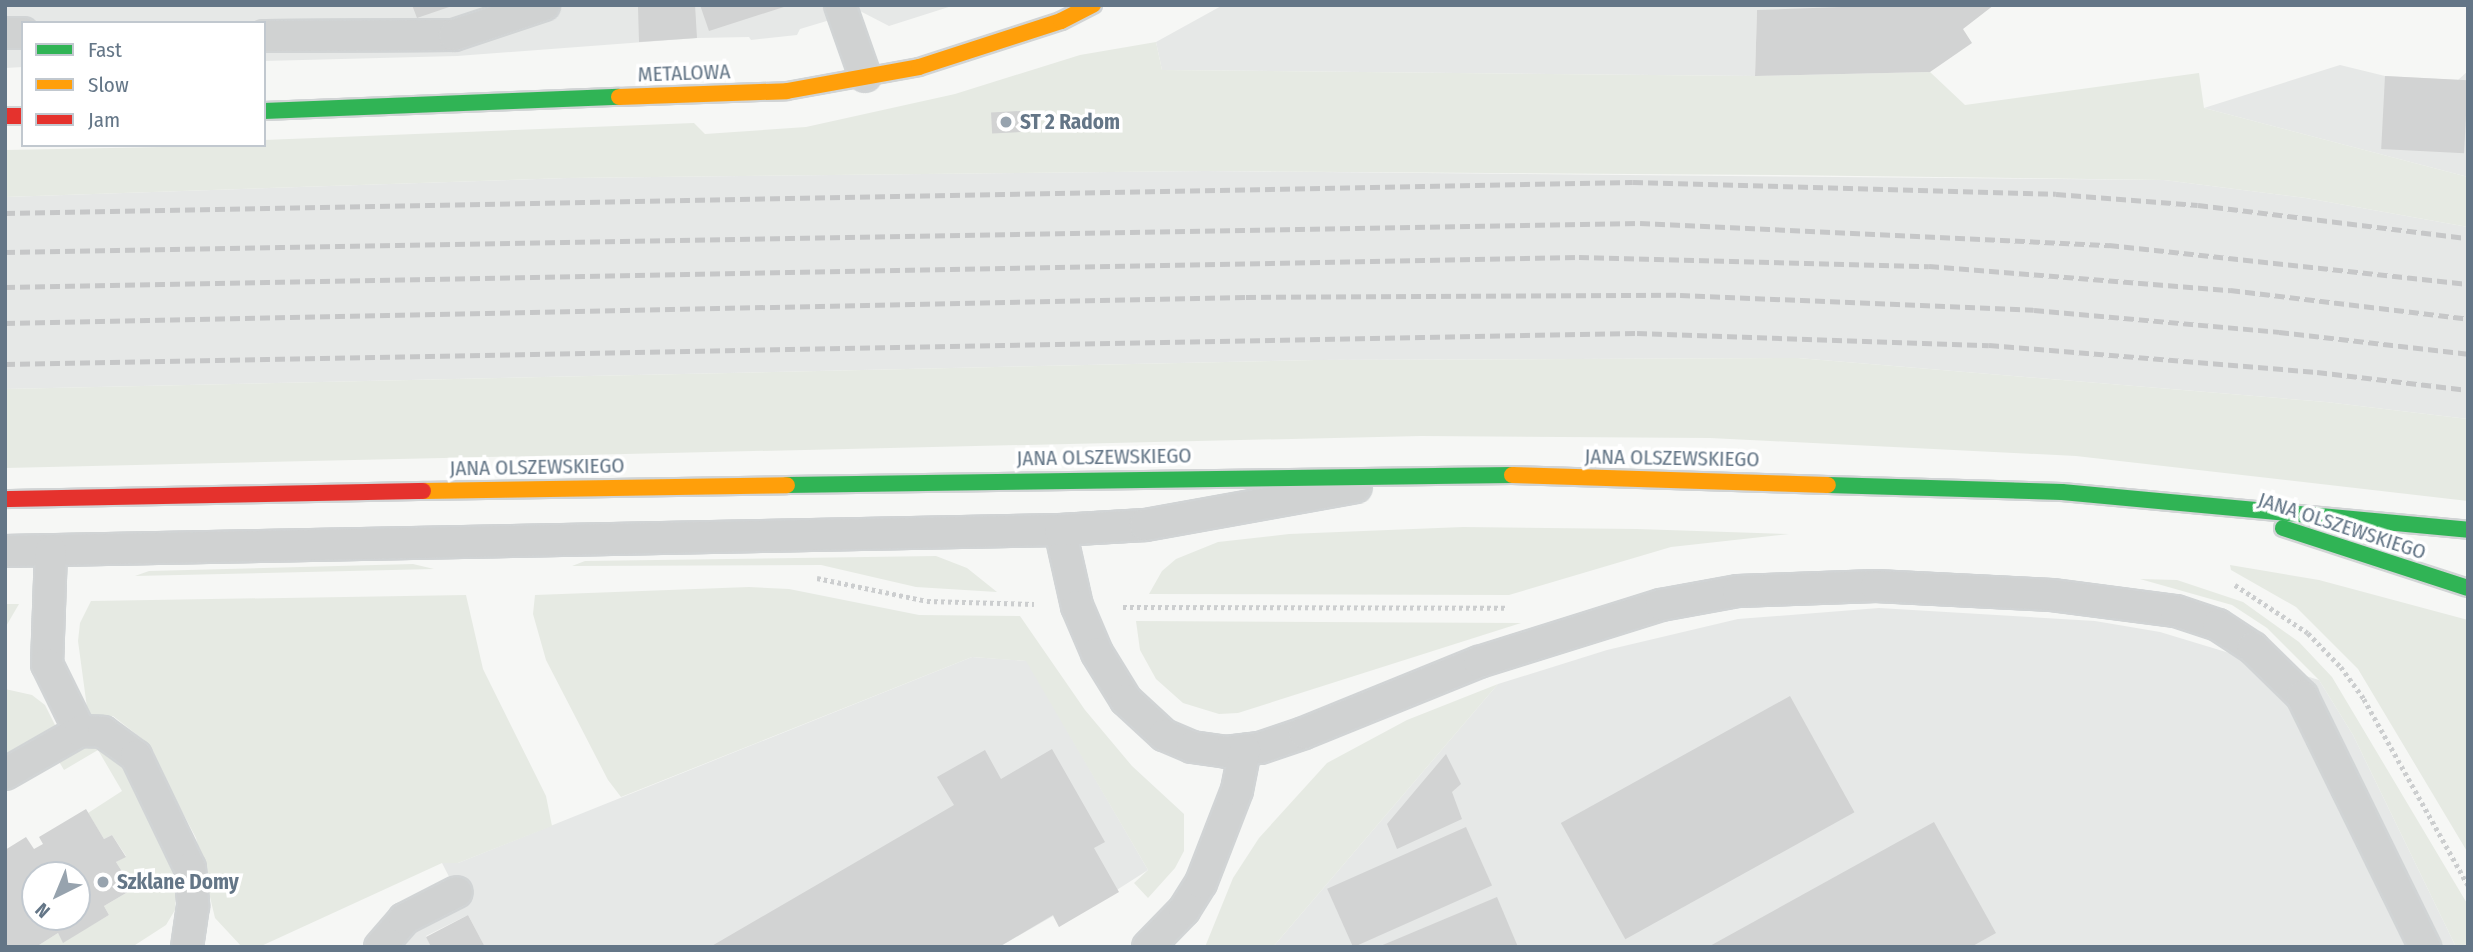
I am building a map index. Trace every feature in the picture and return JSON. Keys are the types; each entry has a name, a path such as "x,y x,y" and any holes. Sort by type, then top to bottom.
{"main road":[{"name":"METALOWA","path":"266,111 787,91 954,56 1061,21 1093,5"},
{"name":"JANA OLSZEWSKIEGO","path":"5,499 1433,473 2062,492 2468,530"},
{"name":"JANA OLSZEWSKIEGO","path":"2203,505 2468,588"}],"lane":[{"path":"266,36 454,35 544,5"},
{"path":"840,5 865,76"},
{"path":"5,551 1060,530 1145,525 1433,473"},
{"path":"1060,530 1077,606 1111,678 1144,721 1164,736 1192,747 1245,750 1304,733 1479,662 1661,605 1738,591 1804,585 1903,587 2052,595 2176,611 2218,625 2253,648 2302,696 2425,947"},
{"path":"51,551 47,664 80,731"},
{"path":"5,774 80,731 103,732 136,756 186,852 193,906 187,947"},
{"path":"1148,947 1184,910 1201,883 1237,790 1245,750"},
{"path":"380,947 404,919 457,892"}],"path":[{"path":"806,575 927,601 1077,606 1460,610 1518,607"},
{"path":"2228,582 2274,607 2341,667 2364,699 2468,885"}],"shaded area":[{"path":"5,5 955,5 889,26 860,11 800,29 797,35 751,40 749,37 697,38 457,56 266,61 266,21 21,21 21,67 5,68"},
{"path":"1223,5 1891,5 1893,9 1757,10 1755,76 1162,70 1156,42"},
{"path":"1156,42 1162,70 1755,76 1930,72 1965,105 2199,73 2204,108 2468,177 2468,227 2306,198 2164,180 1777,175 1205,171 567,178 5,197 5,150 266,147 266,140 694,123 705,134 806,127 955,94 1080,55"},
{"path":"2340,65 2385,76 2458,80 2468,71 2468,177 2204,108"},
{"path":"1205,171 2164,180 2306,198 2468,227 2468,419 2326,402 1798,358 1315,360 5,389 5,197 567,178"},
{"path":"1798,358 2326,402 2468,419 2468,501 2076,456 1710,438 1421,436 5,468 5,389 1315,360"},
{"path":"1463,527 1789,534 1671,547 1509,595 1149,594 1162,571 1176,559 1218,542 1289,534"},
{"path":"936,556 967,568 997,592 916,587 821,565 572,566 585,561"},
{"path":"413,564 434,569 135,576 149,571"},
{"path":"2230,565 2319,580 2468,620 2468,853 2358,669 2296,607 2231,570"},
{"path":"2140,579 2177,580 2243,602 2299,642 2332,677 2468,905 2468,947 2456,947 2353,735 2319,680 2267,628 2232,605"},
{"path":"749,587 789,589 919,615 1020,616 1085,710 1132,766 1184,814 1184,851 1175,868 1148,898 1134,883 1148,870 1026,661 972,657 621,797 608,780 546,660 533,614 535,595"},
{"path":"466,595 483,669 546,796 552,826 458,863 442,863 259,947 242,947 215,918 196,838 145,741 113,716 88,715 78,641 80,623 91,601"},
{"path":"5,604 19,604 5,628"},
{"path":"1879,608 2095,621 2160,632 2319,680 2353,735 2456,947 1273,947 1498,684 1607,650 1738,619"},
{"path":"1136,621 1521,623 1238,713 1219,714 1183,703 1156,679 1140,650"},
{"path":"972,657 1027,661 1148,870 1059,927 1053,916 999,947 485,947 468,915 426,936 431,947 401,947 414,932 462,902 442,863 458,863"},
{"path":"1498,684 1273,947 1205,947 1233,878 1259,838 1327,763 1407,720"},
{"path":"5,689 32,695 45,705 56,727 5,756"},
{"path":"89,744 100,745 120,761 176,875 175,910 166,925 132,947 36,947 58,933 63,942 82,931 91,931 91,926 109,915 104,906 133,889 116,862 126,856 112,835 104,839 88,813 122,791 98,750 64,770 58,760"}],"building":[{"path":"412,5 452,5 452,6 417,18"},
{"path":"695,5 697,38 639,42 638,7"},
{"path":"700,5 787,5 787,6 709,31"},
{"path":"1994,5 1963,29 1972,43 1930,72 1755,76 1757,10"},
{"path":"2385,76 2468,80 2464,153 2381,149"},
{"name":"ST 2 Radom","path":"1020,111 1021,132 992,133 991,113"},
{"path":"1790,696 1854,812 1625,939 1561,823"},
{"path":"1052,749 1105,842 1094,848 1119,892 1059,927 1053,915 999,947 710,947 954,805 937,777 985,750 1001,779"},
{"path":"1446,754 1461,784 1452,792 1462,819 1397,849 1387,824"},
{"name":"Szklane Domy","path":"86,809 104,839 112,835 126,857 116,862 133,889 104,906 109,915 91,926 91,861 21,861 21,931 83,931 63,943 58,933 36,947 5,947 5,850 26,837 34,849 43,844 39,837"},
{"path":"1934,822 1996,933 1971,947 1708,947"},
{"path":"1466,827 1492,885 1354,947 1327,889"},
{"path":"1497,897 1518,947 1378,947"},
{"path":"468,915 485,947 431,947 426,937"}],"railway":[{"path":"5,213 1633,182 2056,194 2198,205 2468,238"},
{"path":"5,252 1640,223 2109,245 2468,284"},
{"path":"5,287 1579,257 1929,266 2230,290 2468,319"},
{"path":"5,323 1246,297 1680,295 2034,310 2279,332 2468,354"},
{"path":"5,364 1637,333 1989,345 2317,372 2468,390"}],"traffic: fast":[{"path":"266,111 619,97"},
{"path":"787,485 1512,475"},
{"path":"1828,485 2062,492 2468,530"},
{"path":"2283,528 2468,588"}],"traffic: slow":[{"path":"619,97 787,91 919,67 1061,21 1093,5"},
{"path":"1512,475 1828,485"},
{"path":"423,491 787,485"}],"traffic: jam":[{"path":"5,116 21,116"},
{"path":"5,499 423,491"}],"place":[{"name":"ST 2 Radom","path":"1006,122"},
{"name":"Szklane Domy","path":"103,882"}]}
